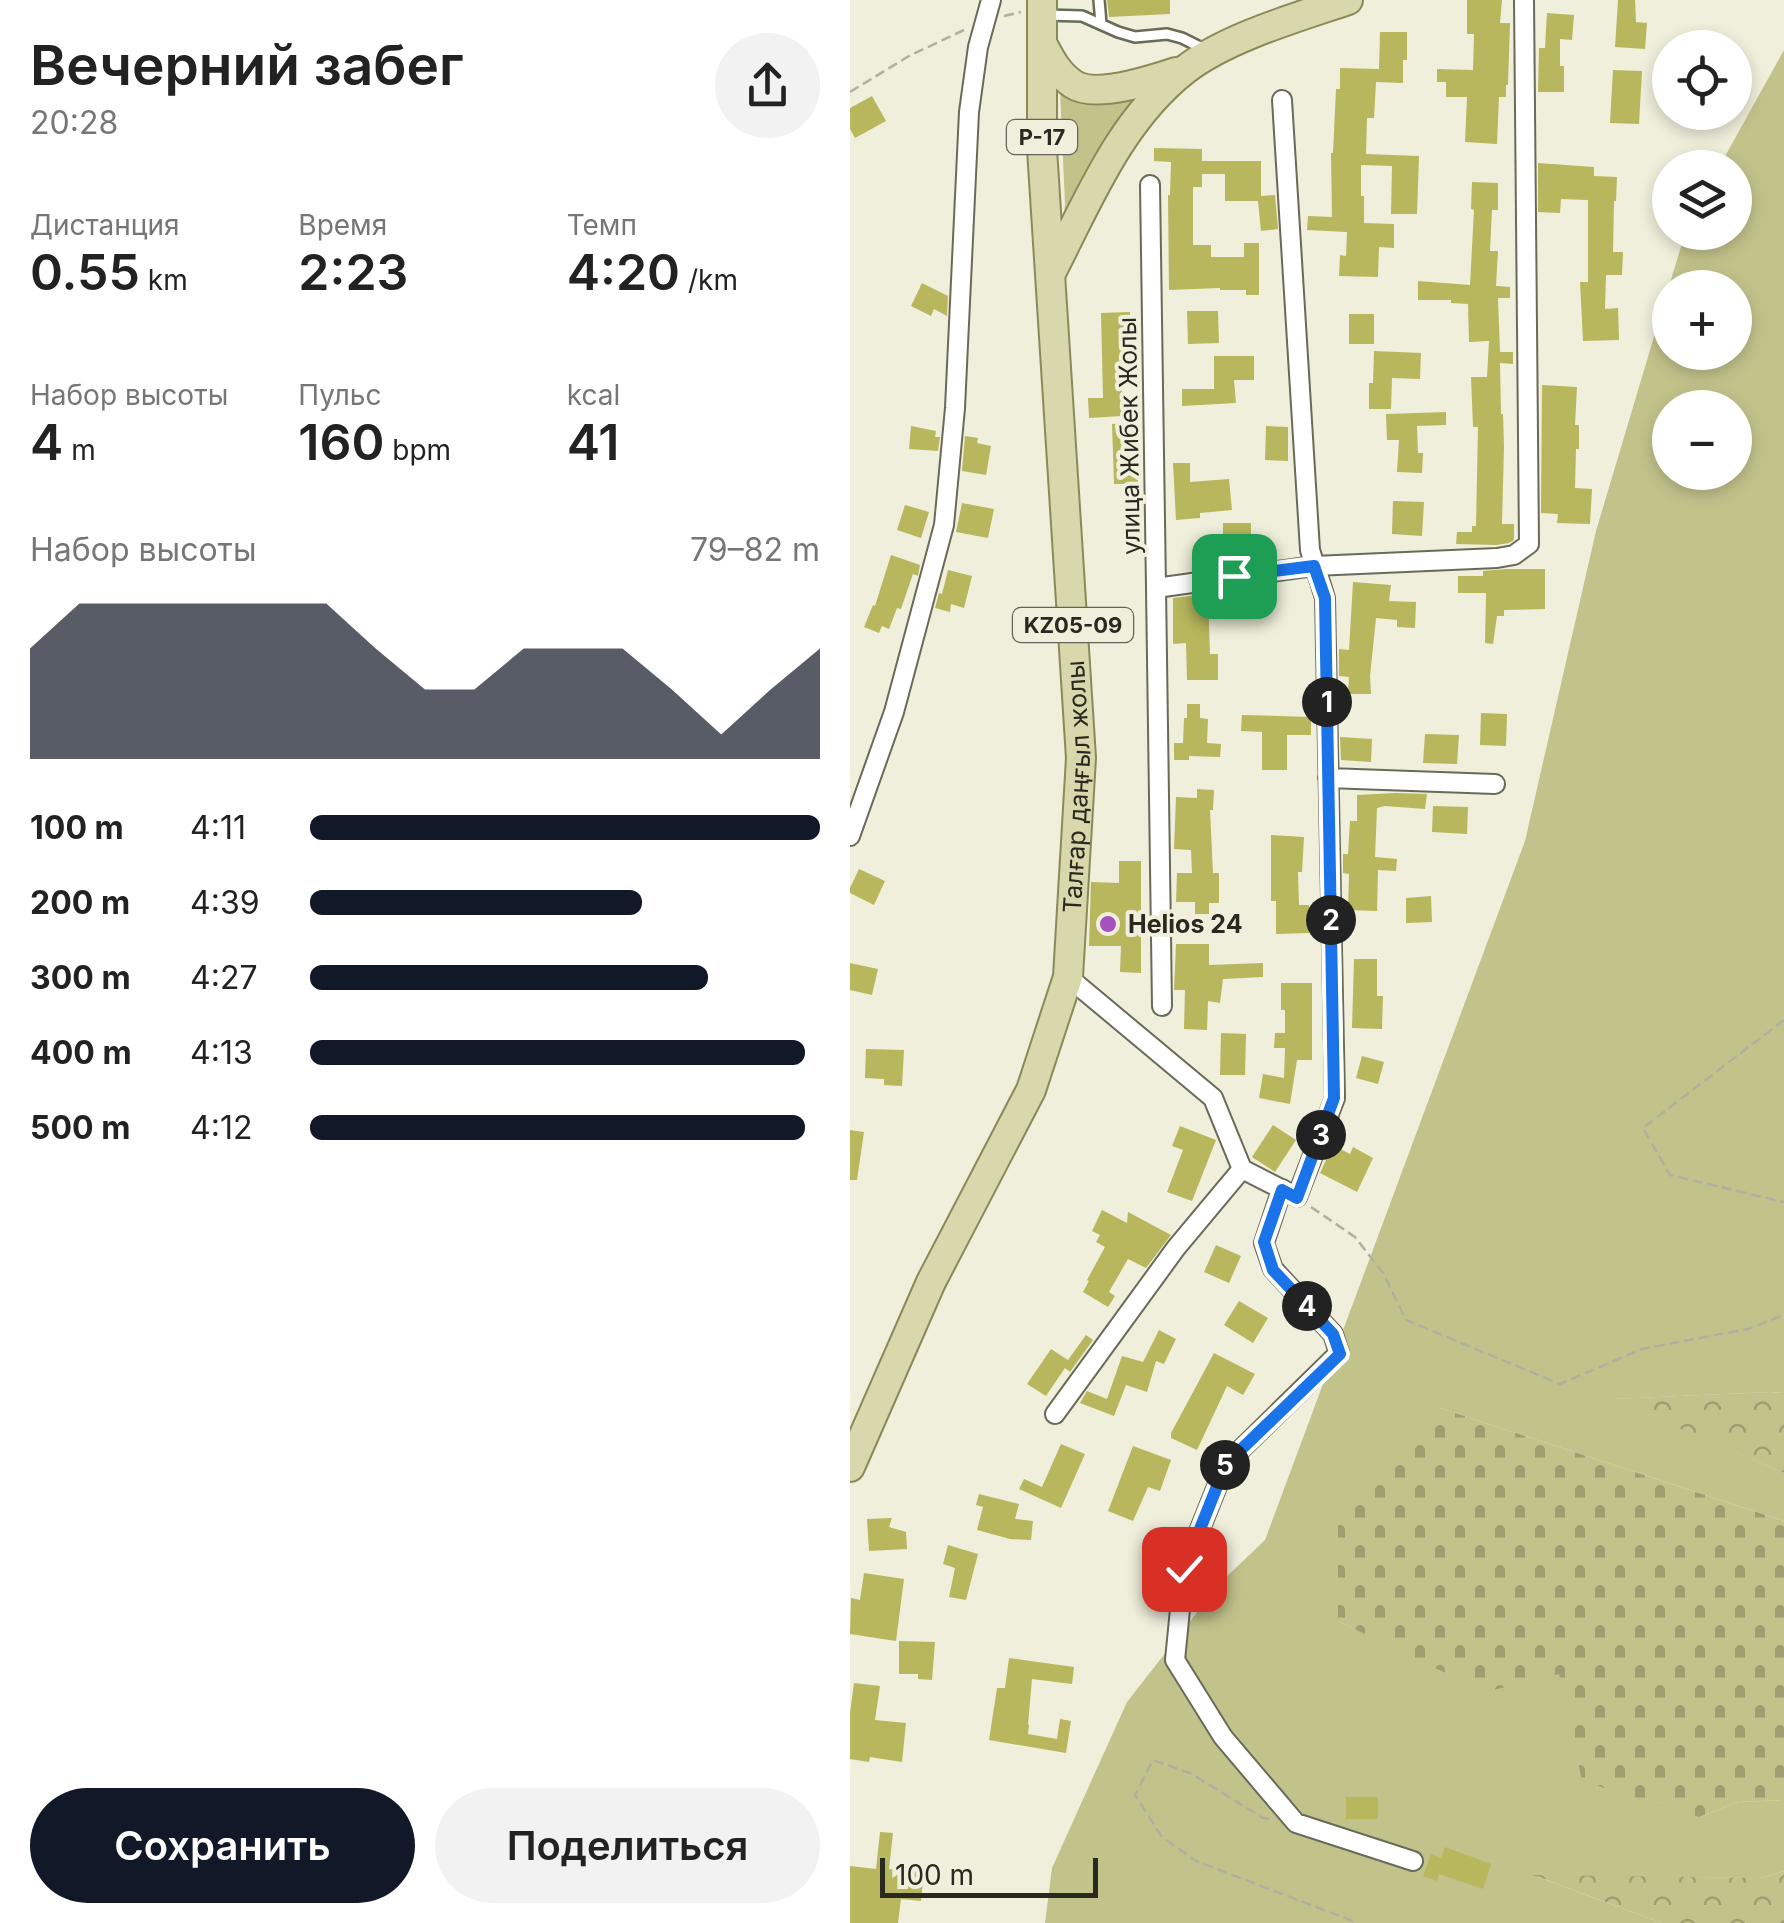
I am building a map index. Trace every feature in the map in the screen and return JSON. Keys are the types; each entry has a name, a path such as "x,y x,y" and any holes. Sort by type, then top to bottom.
{"main road":[{"path":"1042,44 1058,72 1077,88 1112,89 1187,68 1294,18 1348,0"},
{"name":"Талғар даңғыл жолы","path":"850,1467 931,1282 1031,1090 1068,977 1082,758 1042,148 1042,7"},
{"path":"1050,274 1118,145 1148,104 1187,68"}],"street":[{"path":"850,836 894,712 944,525 956,408 969,112 978,47 991,0"},
{"name":"улица Жибек Жолы","path":"1150,184 1156,588 1314,566 1514,555 1529,544 1524,0"},
{"path":"1282,100 1310,550 1325,598 1334,1098 1264,1242 1273,1270 1333,1334 1340,1354 1226,1464 1184,1569 1175,1660 1223,1738 1296,1822 1413,1862"},
{"path":"1156,588 1162,1006"},
{"path":"1328,778 1495,784"},
{"path":"1068,977 1213,1098 1242,1169 1290,1194"},
{"path":"1055,1414 1176,1248 1242,1169"}],"lane":[{"path":"1099,0 1101,24"},
{"path":"1042,7 1082,16 1135,37 1167,34 1182,38 1213,54"}],"path":[{"path":"850,92 910,56 986,20 1042,7"},
{"path":"1784,1020 1643,1128 1670,1175 1784,1202"},
{"path":"1290,1194 1355,1236 1383,1273 1406,1320 1560,1384 1642,1349 1748,1329 1784,1315"},
{"path":"1296,1822 1263,1818 1192,1774 1153,1760 1135,1795 1162,1837 1196,1862 1358,1923"}],"green space":[{"path":"1784,50 1784,1393 1613,1399 1784,1473 1784,1521 1440,1408 1338,1621 1404,1652 1559,1674 1699,1817 1738,1802 1784,1800 1784,1871 1761,1878 1538,1877 1662,1923 1045,1923 1052,1868 1127,1702 1220,1583 1265,1540 1525,841 1596,531 1652,343 1652,370 1752,370 1752,270 1674,270 1680,250 1752,250 1752,150 1728,150 1740,130 1752,130 1752,108"},
{"path":"1060,90 1089,105 1132,99 1102,148 1062,237 1065,204"},
{"path":"1784,1393 1784,1473 1610,1399"},
{"path":"1440,1408 1784,1521 1784,1800 1738,1802 1699,1817 1582,1781 1559,1674 1485,1692 1338,1621 1338,1526"},
{"path":"1784,1871 1784,1923 1662,1923 1533,1875 1761,1878"}],"building":[{"path":"1107,0 1170,0 1170,14 1109,17"},
{"path":"1467,0 1502,0 1500,23 1510,23 1508,85 1506,97 1499,97 1497,144 1465,142 1467,97 1446,97 1446,82 1437,82 1437,69 1473,70 1474,34 1467,34"},
{"path":"1618,0 1635,0 1636,22 1647,23 1645,49 1615,47"},
{"path":"1547,13 1574,15 1572,40 1560,39 1564,92 1538,92 1539,48 1545,48"},
{"path":"1380,32 1407,32 1407,60 1403,60 1403,83 1376,82 1374,118 1367,118 1366,154 1419,156 1417,214 1391,214 1392,166 1361,165 1364,223 1394,224 1394,248 1379,247 1378,277 1339,276 1340,255 1346,256 1347,232 1307,230 1308,216 1332,217 1331,153 1340,68 1379,69"},
{"path":"1613,70 1642,71 1639,124 1610,123"},
{"path":"872,96 886,121 855,138 850,129 850,108"},
{"path":"1154,148 1202,149 1202,161 1261,161 1261,196 1275,195 1278,229 1261,231 1258,201 1225,201 1225,174 1202,174 1202,187 1193,187 1193,245 1211,245 1211,257 1244,257 1244,243 1259,243 1259,295 1220,288 1169,290 1171,162 1154,161"},
{"path":"1538,163 1594,167 1594,176 1617,177 1613,252 1623,252 1622,275 1606,275 1605,309 1618,308 1619,340 1583,341 1580,282 1588,282 1588,200 1561,199 1560,213 1538,212"},
{"path":"1472,182 1498,183 1498,210 1492,210 1490,251 1498,251 1496,286 1510,287 1510,298 1498,298 1500,352 1513,352 1513,364 1500,363 1502,524 1514,524 1514,540 1497,545 1456,544 1457,532 1472,532 1472,526 1476,526 1478,427 1473,427 1471,377 1487,377 1489,341 1469,342 1468,304 1418,300 1418,281 1470,285"},
{"path":"922,283 948,296 947,316 934,309 931,316 911,306"},
{"path":"1187,311 1218,311 1219,343 1188,344"},
{"path":"1130,312 1130,332 1123,332 1122,416 1089,418 1088,398 1103,398 1101,313"},
{"path":"1349,314 1374,314 1374,344 1349,344"},
{"path":"1374,351 1421,353 1420,379 1392,378 1391,409 1369,409"},
{"path":"1214,356 1254,356 1254,380 1234,380 1236,403 1182,406 1182,389 1214,389"},
{"path":"1542,385 1577,387 1575,425 1579,425 1579,449 1575,488 1592,489 1590,524 1557,523 1558,514 1541,513"},
{"path":"1446,412 1446,425 1417,426 1418,453 1423,453 1422,473 1397,472 1399,440 1387,440 1386,414"},
{"path":"1137,423 1138,484 1114,484 1112,424"},
{"path":"911,426 936,431 935,437 940,437 938,451 909,449"},
{"path":"1266,426 1288,427 1288,461 1265,460"},
{"path":"965,436 991,446 986,475 962,471"},
{"path":"1173,463 1190,463 1190,482 1229,479 1232,510 1176,520"},
{"path":"1393,501 1424,502 1422,536 1392,534"},
{"path":"962,503 994,509 988,538 956,532"},
{"path":"905,505 929,512 921,538 897,530"},
{"path":"1223,523 1251,523 1251,546 1223,545"},
{"path":"891,555 920,565 889,629 882,626 879,633 864,627"},
{"path":"1545,569 1545,609 1504,610 1504,616 1497,616 1493,644 1485,643 1486,593 1458,593 1458,576 1483,576 1483,571"},
{"path":"948,570 972,576 964,608 951,604 950,612 935,608"},
{"path":"1353,582 1391,585 1389,601 1416,602 1415,628 1397,627 1397,620 1376,618 1371,694 1348,694 1349,677 1339,676 1339,649 1349,650"},
{"path":"1261,591 1262,609 1222,611 1222,593"},
{"path":"1208,594 1210,654 1218,654 1218,680 1187,680 1186,643 1173,644 1173,598"},
{"path":"1187,704 1200,704 1200,718 1208,719 1207,743 1221,744 1220,757 1189,756 1189,760 1174,760 1174,743 1183,743"},
{"path":"1481,713 1507,714 1506,746 1480,745"},
{"path":"1242,715 1311,717 1311,735 1287,735 1287,770 1262,770 1262,732 1241,731"},
{"path":"1425,734 1459,735 1457,764 1423,763"},
{"path":"1340,737 1372,739 1371,762 1341,760"},
{"path":"1197,789 1214,790 1210,810 1213,873 1219,873 1219,903 1209,903 1209,914 1195,914 1195,902 1176,902 1177,873 1192,873 1191,850 1174,849 1176,797 1197,798"},
{"path":"1427,794 1425,809 1377,808 1375,857 1397,859 1396,871 1378,870 1377,911 1348,910 1349,874 1343,873 1343,854 1348,854 1350,821 1357,821 1357,795"},
{"path":"1433,806 1468,807 1467,834 1432,832"},
{"path":"1271,835 1304,837 1302,872 1298,872 1299,905 1309,905 1309,933 1276,934 1276,901 1271,901"},
{"path":"1119,861 1141,861 1141,973 1120,972 1121,946 1089,946 1091,882 1119,883"},
{"path":"859,869 885,881 874,905 850,893"},
{"path":"1431,896 1432,922 1406,923 1406,898"},
{"path":"1176,944 1209,944 1209,965 1263,963 1263,977 1223,979 1220,1003 1208,1001 1207,1030 1184,1029 1185,990 1174,990"},
{"path":"1354,959 1377,959 1377,996 1383,996 1382,1029 1352,1028"},
{"path":"850,963 878,969 872,995 850,990"},
{"path":"1281,983 1312,983 1312,1060 1297,1060 1290,1104 1259,1098 1263,1074 1284,1078 1285,1048 1274,1048 1275,1033 1285,1033"},
{"path":"1221,1033 1246,1034 1245,1075 1220,1075"},
{"path":"866,1049 904,1050 902,1086 884,1085 884,1079 865,1078"},
{"path":"1362,1056 1384,1062 1378,1084 1356,1078"},
{"path":"1273,1125 1296,1140 1275,1172 1252,1157"},
{"path":"1180,1126 1216,1140 1192,1201 1167,1192 1183,1150 1172,1146"},
{"path":"850,1130 864,1132 857,1180 850,1180"},
{"path":"1333,1145 1350,1154 1353,1147 1373,1158 1357,1192 1320,1173"},
{"path":"1102,1210 1127,1223 1128,1212 1171,1235 1146,1268 1128,1259 1109,1292 1115,1296 1108,1307 1083,1292 1105,1247 1096,1242 1100,1235 1092,1231"},
{"path":"1216,1245 1241,1256 1229,1283 1204,1272"},
{"path":"1239,1301 1268,1318 1253,1343 1224,1325"},
{"path":"1159,1330 1176,1339 1164,1364 1156,1361 1147,1392 1126,1385 1114,1416 1080,1403 1087,1391 1107,1399 1122,1356 1143,1362"},
{"path":"1086,1335 1093,1340 1070,1372 1065,1368 1046,1396 1027,1384 1051,1349 1068,1360"},
{"path":"1214,1353 1255,1374 1243,1395 1227,1386 1197,1450 1171,1438 1171,1433"},
{"path":"1061,1444 1085,1454 1061,1508 1019,1489 1024,1479 1042,1487"},
{"path":"1133,1446 1171,1460 1160,1491 1148,1487 1133,1521 1108,1511"},
{"path":"979,1494 1019,1504 1015,1519 1033,1521 1031,1540 977,1530 983,1507 976,1505"},
{"path":"892,1518 889,1527 906,1532 907,1549 869,1551 867,1519"},
{"path":"948,1545 978,1554 966,1600 949,1597 955,1568 943,1564"},
{"path":"864,1573 904,1579 896,1641 850,1634 851,1598 860,1600"},
{"path":"899,1641 935,1642 932,1680 918,1679 918,1674 899,1674"},
{"path":"1009,1658 1074,1667 1072,1684 1032,1679 1028,1734 1057,1739 1060,1719 1071,1721 1066,1753 989,1740 997,1688 1005,1688"},
{"path":"854,1683 880,1686 875,1720 906,1723 902,1762 870,1757 869,1762 850,1759"},
{"path":"1346,1797 1378,1797 1378,1819 1346,1819"},
{"path":"880,1832 893,1833 889,1869 924,1872 921,1901 901,1899 898,1923 850,1923 850,1866 876,1869"},
{"path":"1445,1847 1491,1864 1483,1889 1439,1874 1437,1881 1423,1876 1431,1854 1441,1858"}],"place":[{"name":"Helios 24","path":"1108,924"}],"route":[{"path":"1184,1569 1226,1464 1340,1354 1333,1334 1273,1270 1264,1242 1282,1190 1297,1198 1334,1098 1325,598 1314,566 1234,576"}]}
